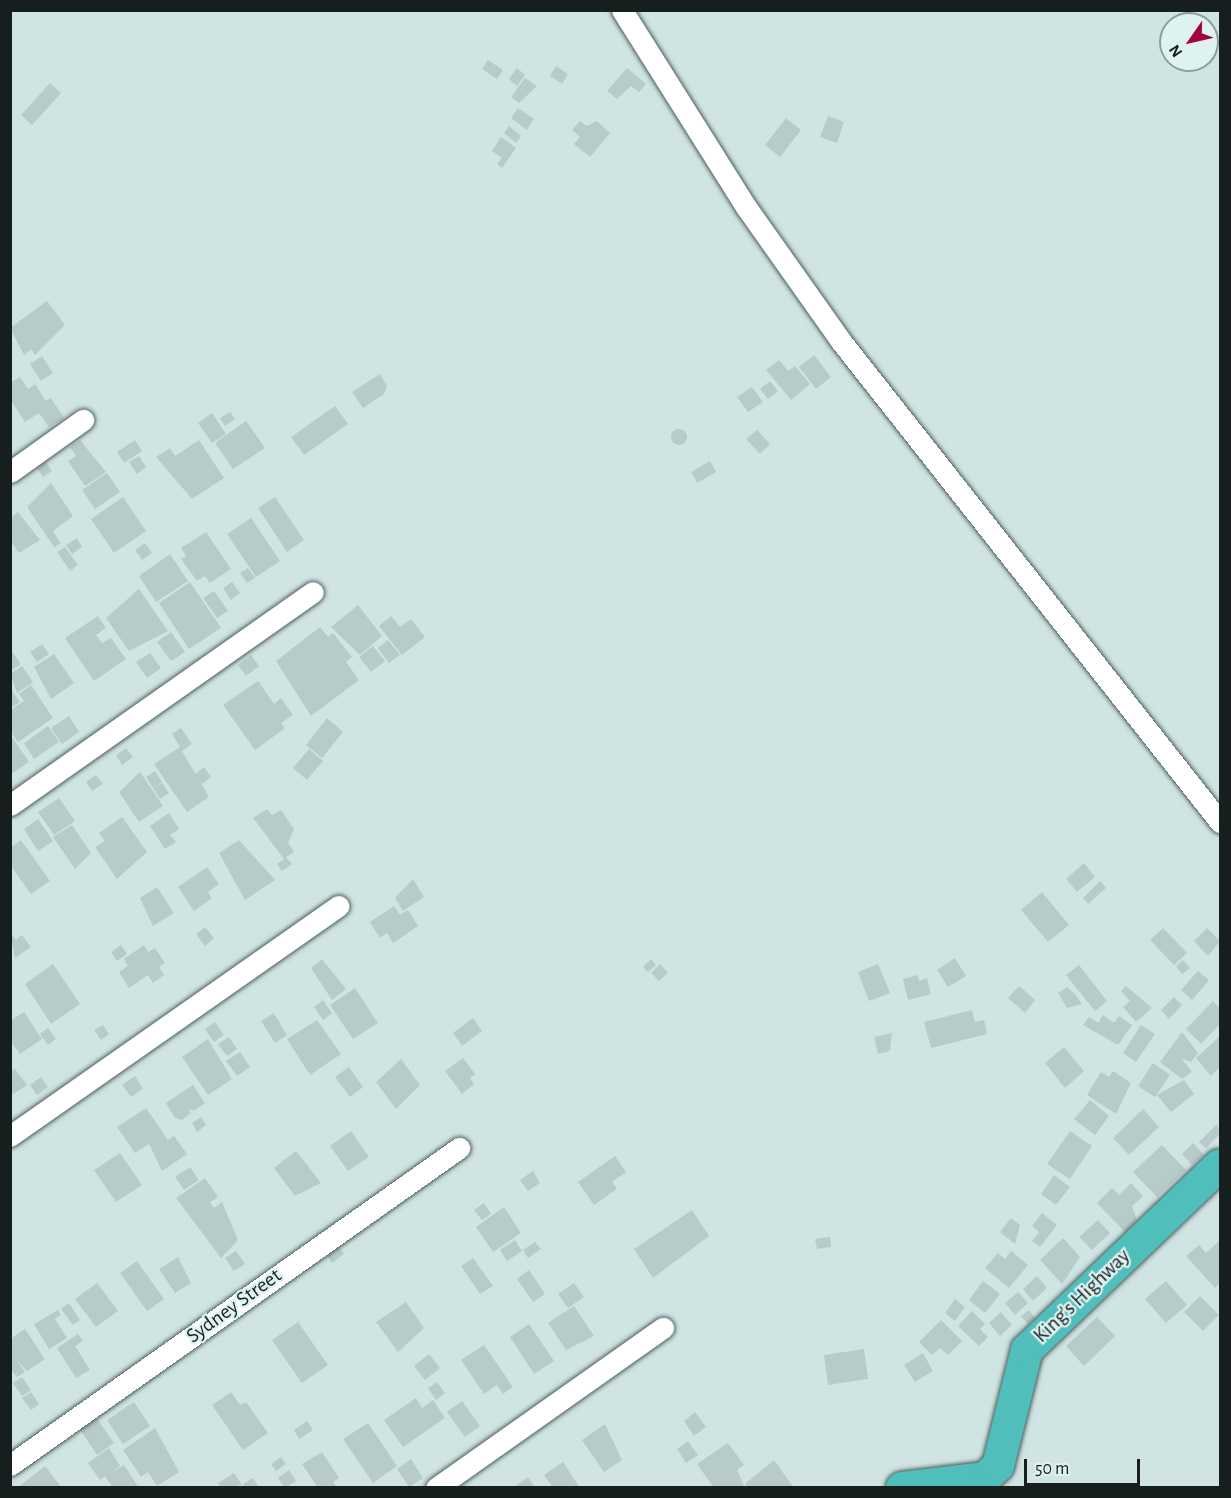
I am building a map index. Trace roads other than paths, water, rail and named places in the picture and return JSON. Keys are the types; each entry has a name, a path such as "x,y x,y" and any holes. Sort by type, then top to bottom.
{"highway":[{"name":"King's Highway","path":"902,1488 985,1478 998,1466 1027,1350 1221,1165"}],"street":[{"path":"622,10 746,207 840,340 1221,822"},
{"path":"10,472 83,420"},
{"path":"10,805 313,592"},
{"path":"10,1136 338,906"},
{"name":"Sydney Street","path":"10,1465 459,1148"},
{"path":"436,1488 663,1328"}]}
